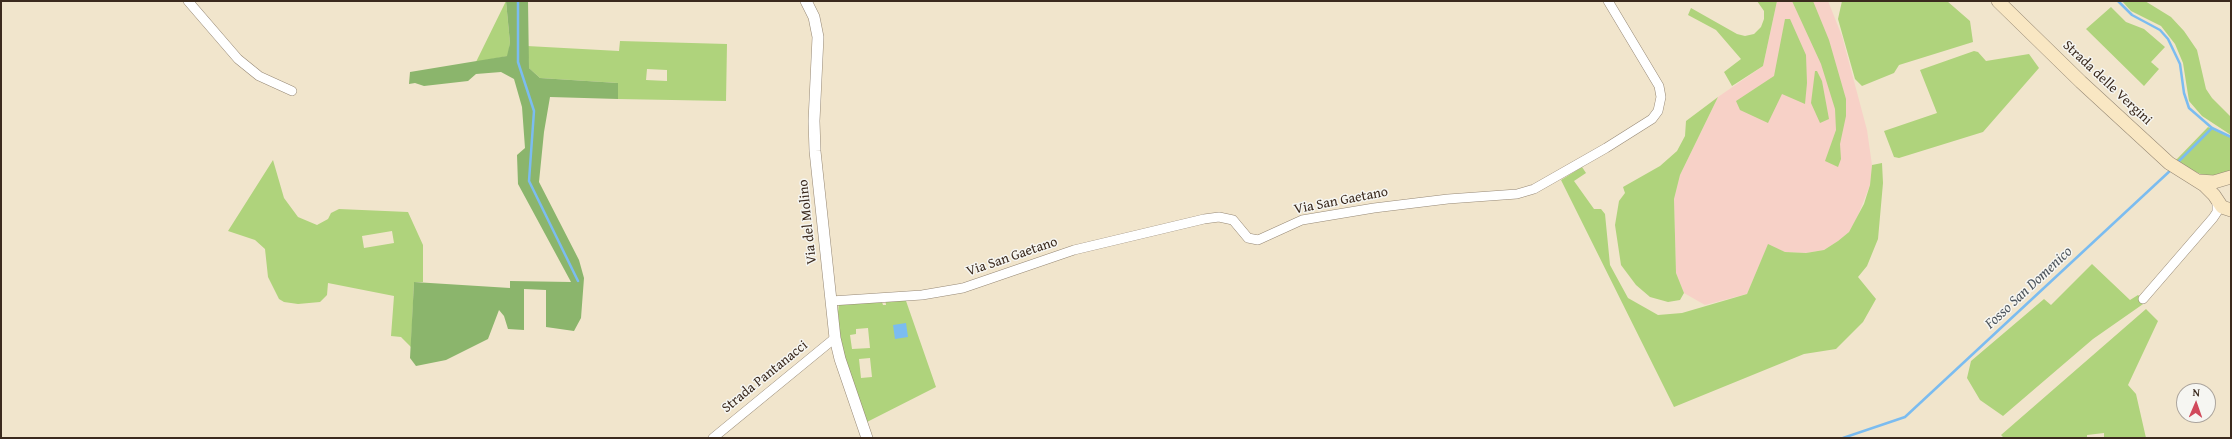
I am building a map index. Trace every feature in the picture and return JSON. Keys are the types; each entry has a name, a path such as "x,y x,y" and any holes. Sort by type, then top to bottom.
{"main road":[{"name":"Strada delle Vergini","path":"1998,1 2081,82 2173,166 2199,181 2217,199 2222,207 2230,210"},
{"path":"2199,181 2214,182 2227,178"},
{"path":"2217,199 2216,188 2227,178"}],"street":[{"path":"188,1 238,59 259,76 292,91"},
{"name":"Via del Molino","path":"806,1 814,17 818,37 814,121 815,143 835,338 840,359 867,438"},
{"name":"Via San Gaetano","path":"832,301 929,294 962,288 1074,250 1219,217 1233,220 1248,238 1258,240 1302,220 1374,208 1448,199 1516,194 1534,188 1606,148 1652,119 1658,110 1661,97 1659,86 1608,1"},
{"path":"2143,298 2213,218 2217,212 2217,199"},
{"path":"2213,218 2230,210"},
{"name":"Strada Pantanacci","path":"713,438 835,338"}],"shaded area":[{"path":"1777,1 1828,1 1842,36 1867,130 1872,165 1870,185 1857,218 1849,232 1838,241 1824,250 1806,253 1785,252 1768,245 1747,294 1705,305 1684,293 1676,273 1674,199 1680,175 1718,97 1763,66"}],"green space":[{"path":"506,1 510,43 508,56 476,62"},
{"path":"506,1 528,1 529,68 540,78 618,83 618,99 550,97 544,132 539,182 579,260 584,278 581,318 574,331 546,327 546,290 524,289 524,330 508,329 504,316 499,310 488,339 446,360 416,366 410,358 414,282 510,288 510,281 571,282 518,184 517,155 525,148 522,107 514,79 501,72 476,74 468,81 424,86 415,83 409,84 410,72 507,56 510,43"},
{"path":"1757,1 1777,1 1763,66 1732,86 1724,72 1741,59 1716,30 1688,15 1691,8 1737,34 1745,36 1754,34 1761,27 1764,19 1764,11"},
{"path":"1792,1 1813,1 1829,40 1846,99 1846,116 1840,144 1841,159 1838,167 1825,161 1836,130 1835,109 1821,64"},
{"path":"1842,1 1947,1 1970,21 1973,42 1899,65 1894,73 1862,86 1855,79 1838,19"},
{"path":"2122,1 2145,1 2171,17 2184,31 2197,50 2206,89 2212,98 2231,117 2231,135 2202,116 2189,101 2183,63 2175,44 2161,26 2131,11"},
{"path":"2111,7 2126,22 2144,29 2165,47 2151,62 2159,69 2144,86 2086,29"},
{"path":"1785,19 1790,19 1806,55 1807,83 1805,104 1782,94 1768,123 1740,110 1736,101 1774,76"},
{"path":"620,41 727,44 726,101 618,99 618,83 540,78 529,68 527,46 619,51","holes":["647,69 667,70 667,81 646,80"]},
{"path":"1974,51 1978,52 1986,61 2029,54 2039,68 1983,132 1899,158 1894,157 1884,131 1937,113 1920,70"},
{"path":"1815,71 1817,71 1822,81 1829,119 1820,123 1811,103"},
{"path":"1718,97 1680,175 1674,199 1676,273 1684,293 1680,300 1668,302 1650,297 1636,285 1621,265 1615,225 1619,201 1625,193 1623,187 1660,166 1677,151 1685,136 1686,121"},
{"path":"2208,127 2231,138 2231,171 2211,176 2203,175 2184,167 2176,160"},
{"path":"273,160 284,198 298,217 317,225 328,219 331,213 339,209 408,212 423,245 423,282 414,282 411,347 401,337 391,336 394,296 328,283 327,295 320,302 298,304 284,302 279,299 268,277 265,249 255,240 228,231","holes":["392,231 394,243 364,248 362,236"]},
{"path":"1882,163 1883,183 1878,239 1867,266 1858,277 1876,299 1863,322 1836,349 1804,354 1674,407 1561,180 1582,167 1586,173 1574,181 1594,209 1601,209 1605,214 1610,265 1628,298 1658,315 1682,313 1747,294 1768,244 1785,252 1806,253 1824,250 1838,241 1849,232 1864,204 1870,185 1872,165"},
{"path":"2092,264 2130,300 2138,295 2146,302 2093,339 2003,416 1980,400 1967,378 1971,361 2044,299 2051,305"},
{"path":"885,298 905,298 936,387 865,423 840,338 838,312 839,303 882,302 883,305 886,305","holes":["868,328 870,348 852,349 850,335 856,334 856,329","870,358 872,377 861,378 859,359"]},
{"path":"2146,309 2158,321 2128,385 2136,394 2146,438 2104,438 2104,433 2087,435 2087,438 2004,438 2001,435"}],"water":[{"path":"906,323 908,337 895,339 893,325"}],"waterway":[{"path":"518,1 518,62 534,111 529,181 578,281"},
{"path":"2118,1 2132,15 2160,30 2168,39 2180,64 2184,93 2189,108 2212,128 2231,137"},
{"name":"Fosso San Domenico","path":"2176,164 2212,128"},
{"name":"Fosso San Domenico","path":"1843,438 1905,417 2172,169"}]}
